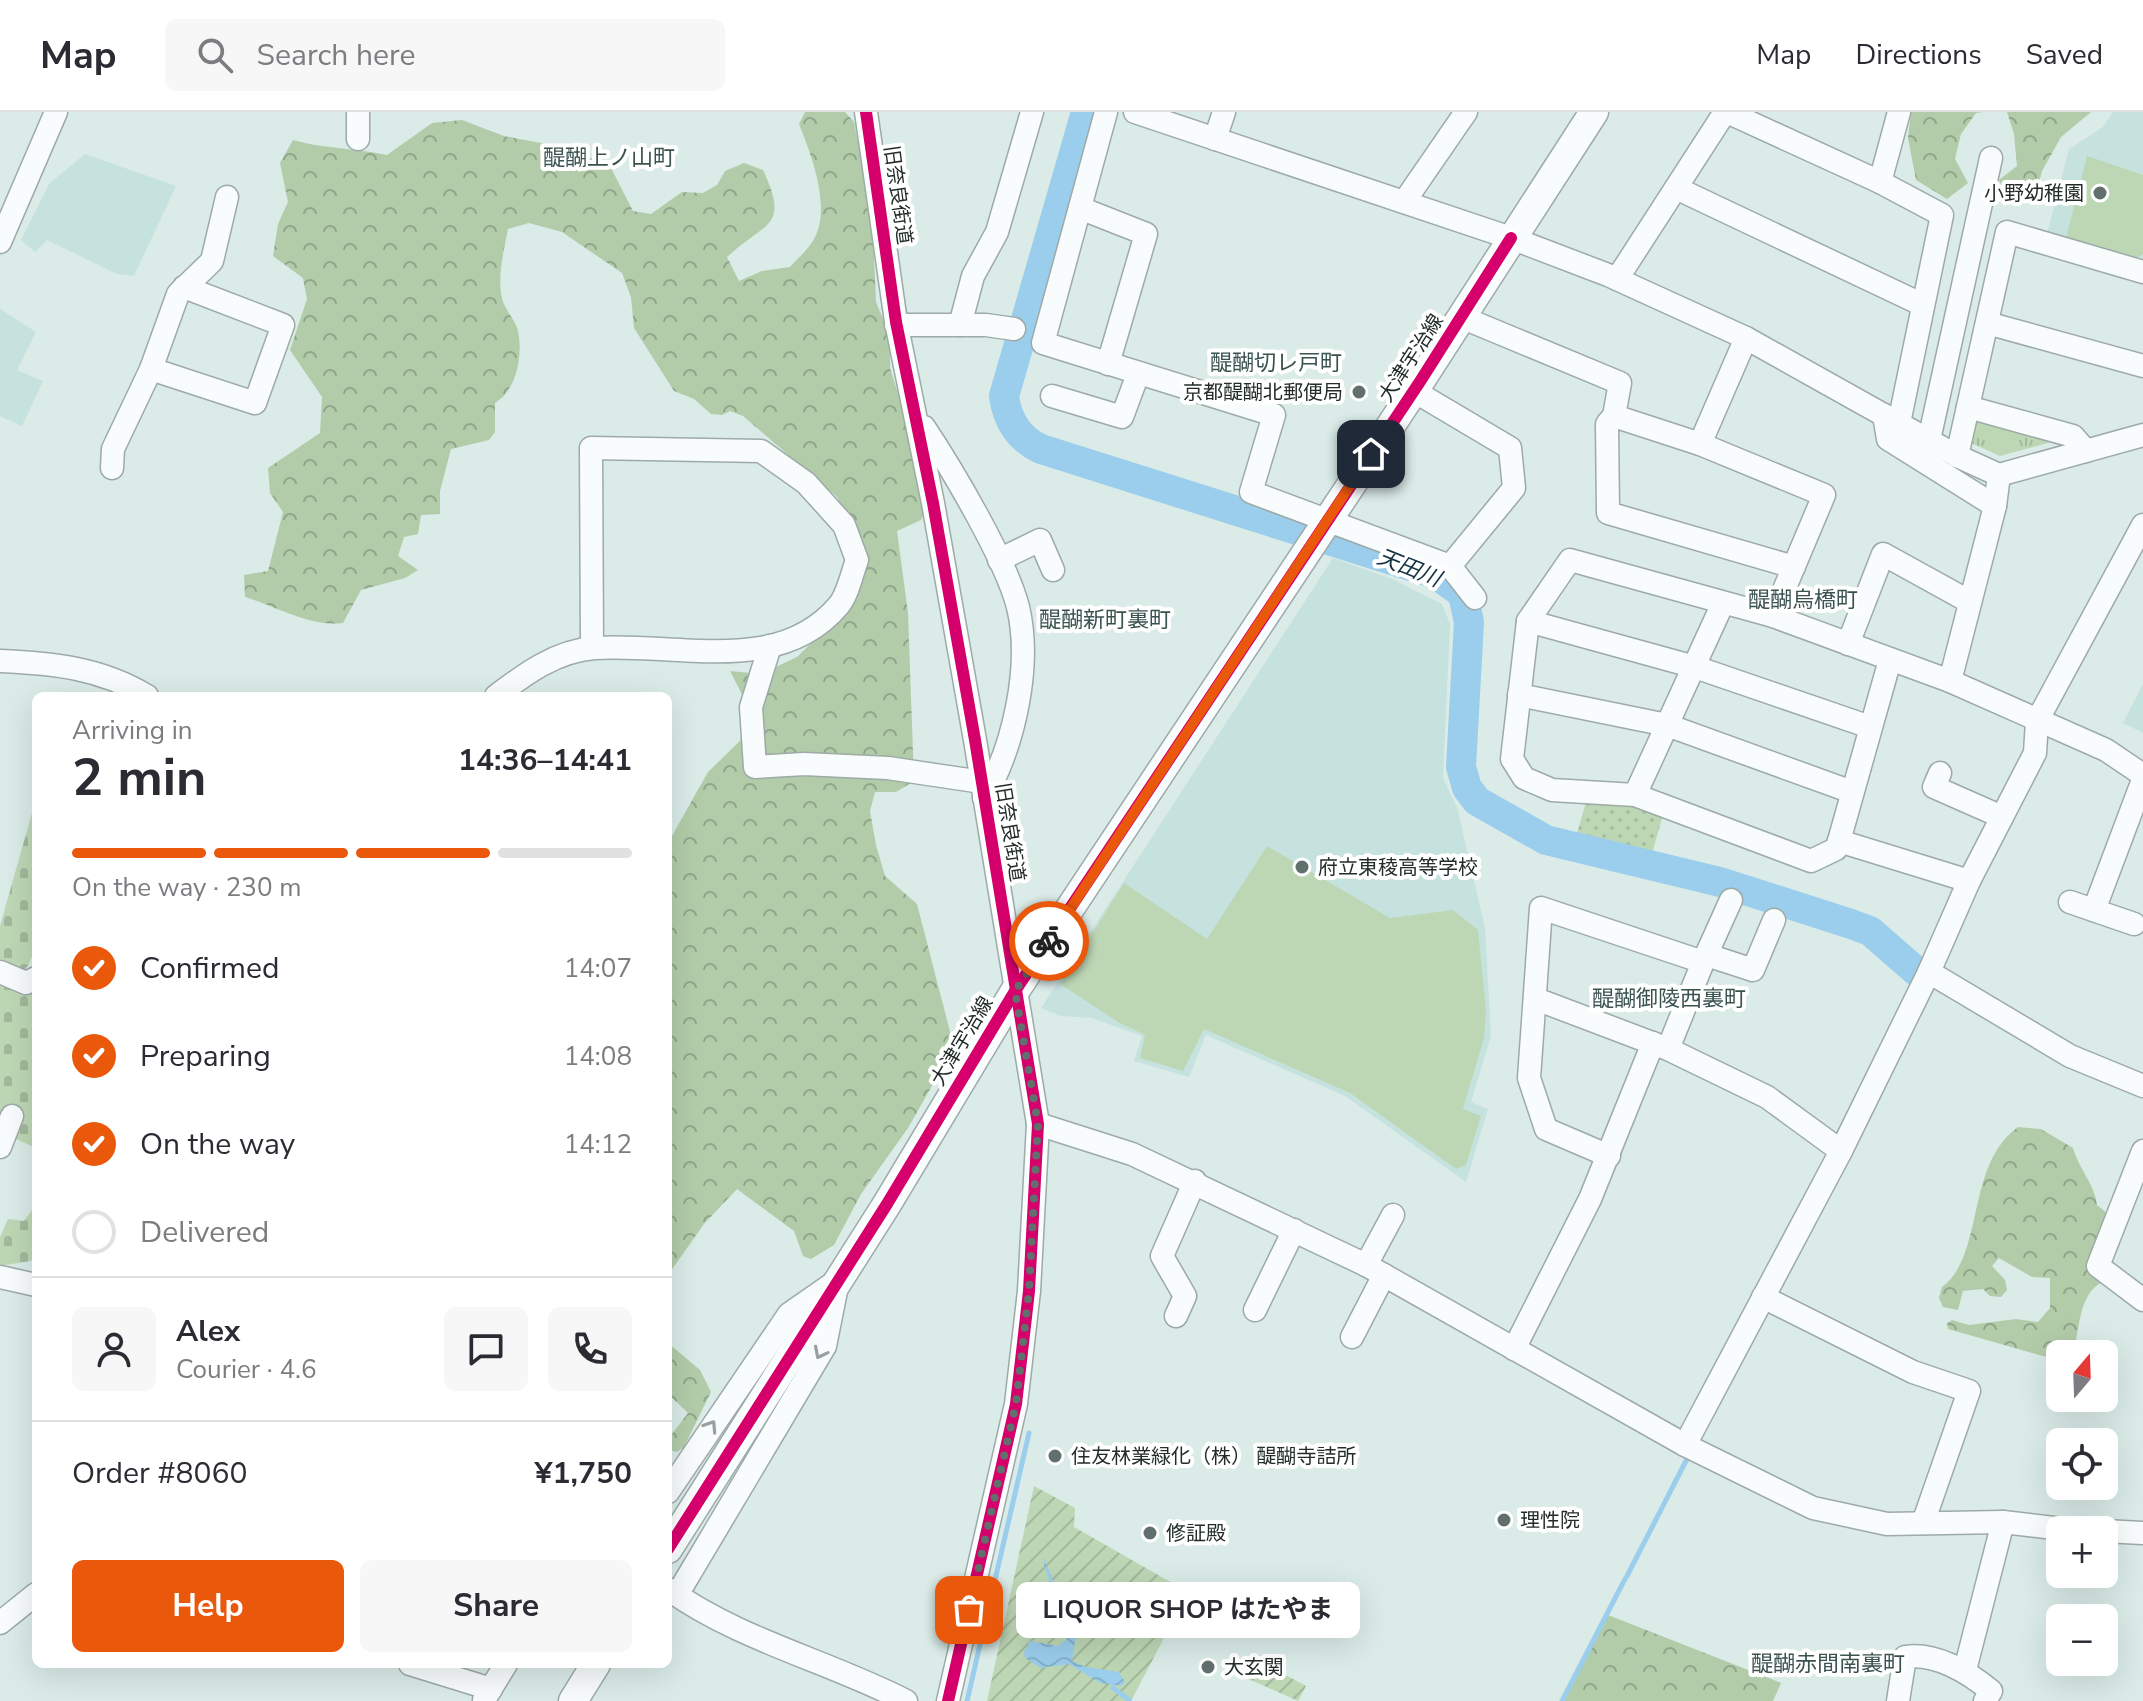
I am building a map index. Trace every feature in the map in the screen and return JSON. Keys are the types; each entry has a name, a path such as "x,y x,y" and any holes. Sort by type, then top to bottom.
{"main road":[{"name":"大津宇治線","path":"672,1543 1015,991 1414,391 1594,112"},
{"path":"573,1701 594,1668"}],"street":[{"path":"0,242 56,112"},
{"path":"358,112 358,139"},
{"name":"旧奈良街道","path":"866,112 896,325 917,417 1038,1124 1029,1291 1018,1393 948,1701"},
{"path":"960,325 973,276 997,232 1032,112"},
{"path":"1106,112 1043,343 1274,415 1251,492 1450,566 1475,598"},
{"path":"1135,112 1511,238 1617,279 1746,338 1957,456 1999,475 2143,435"},
{"path":"1215,139 1224,112"},
{"path":"1404,202 1465,112"},
{"path":"1617,279 1726,112 1880,182 1942,215 1923,305 1888,439 1995,506"},
{"path":"1880,182 1899,112"},
{"path":"1929,440 1991,158"},
{"path":"1676,188 1923,305"},
{"path":"112,468 113,449 151,369 178,294 205,272 212,261 227,197"},
{"path":"1080,208 1146,234 1108,364"},
{"path":"1957,456 2007,232 2143,272"},
{"path":"151,369 255,403 283,325 184,287"},
{"path":"1461,317 1620,383 1614,416 1607,424 1608,513 1794,567"},
{"path":"1987,323 2143,366"},
{"path":"896,325 1014,329"},
{"path":"1700,444 1746,338"},
{"path":"1052,396 1122,417 1138,374"},
{"path":"1414,391 1510,448 1514,488 1450,566"},
{"path":"1968,407 2073,436 2086,451"},
{"path":"1614,416 1700,444 1824,495 1773,616"},
{"path":"770,646 751,707 755,767 804,764 888,768 983,790 996,778 1013,718 1021,646 1017,603 999,560 917,417"},
{"path":"501,692 529,670 592,648 752,651 800,638 840,604 857,560 844,525 806,483 761,451 591,448 592,648"},
{"path":"1950,681 1995,506 1999,475"},
{"path":"1685,1445 1841,1151 1929,972 1969,881 2035,753 2037,721 2143,525"},
{"path":"999,560 1040,540 1053,570"},
{"path":"1848,644 1883,554 1970,602"},
{"path":"1890,660 1836,849 1811,861 1635,795 1566,793 1524,778 1512,759 1528,621 1570,560 1773,616 1950,681 2106,750 2143,777 2094,910"},
{"path":"1635,795 1723,603"},
{"path":"1528,621 1695,667 1870,727"},
{"path":"0,661 69,666 102,675 138,692"},
{"path":"1519,695 1667,725 1852,792"},
{"path":"1940,773 1934,787 2002,817"},
{"path":"1839,841 1969,881"},
{"path":"1514,1349 1731,900"},
{"path":"2070,902 2134,924"},
{"path":"1609,1156 1546,1129 1529,1078 1541,908 1705,959 1753,970 1774,920"},
{"path":"0,972 26,983 32,980"},
{"path":"1929,972 2070,1056 2143,1086"},
{"path":"1536,999 1660,1046 1767,1097 1841,1151"},
{"path":"0,1147 12,1116"},
{"path":"1038,1124 1132,1154 1195,1181 1375,1270 1685,1445 1813,1508 1865,1521 2003,1522 2046,1527"},
{"path":"2143,1151 2098,1266 2100,1271 2143,1300"},
{"path":"1176,1316 1185,1296 1162,1256 1195,1181"},
{"path":"1352,1337 1393,1215"},
{"path":"1255,1310 1294,1230"},
{"path":"0,1277 32,1284"},
{"path":"672,1486 789,1314 839,1278"},
{"path":"839,1278 825,1346 672,1592 704,1614 847,1672 906,1701"},
{"path":"1763,1297 1913,1372 1969,1391 1923,1523"},
{"path":"1965,1670 2003,1522"},
{"path":"2118,1532 2143,1533"},
{"path":"0,1623 32,1597"},
{"path":"1898,1701 1905,1657 1923,1654 1947,1666 1965,1670 1991,1691 1985,1701"},
{"path":"435,1668 487,1695 504,1668"}],"shaded area":[{"name":"小野幼稚園","path":"2113,112 2143,112 2143,266 2046,238 2069,149 2103,127"},
{"path":"85,154 176,186 134,276 117,274 47,240 35,252 21,240 49,184"},
{"path":"0,309 36,332 17,370 43,381 22,426 0,416"},
{"name":"府立東稜高等学校","path":"1333,558 1392,579 1442,604 1450,624 1443,778 1457,807 1485,928 1491,1036 1471,1102 1488,1109 1466,1182 1345,1096 1206,1035 1189,1077 1134,1061 1142,1036 1092,1018 1061,1016 1041,1008"},
{"path":"2143,684 2143,733 2123,723"}],"green space":[{"path":"805,112 845,112 854,122 872,213 876,302 890,336 890,368 911,435 927,508 921,520 897,531 908,613 914,781 896,792 875,792 870,811 885,876 917,904 954,1047 908,1128 861,1194 834,1245 811,1259 803,1256 794,1231 737,1189 704,1224 672,1269 672,836 708,772 745,736 752,714 730,671 761,674 797,657 856,599 864,576 863,552 837,497 743,416 730,411 722,415 711,414 694,399 674,391 634,328 631,297 622,273 562,232 529,223 508,229 501,272 503,302 518,331 520,351 517,371 509,390 495,403 495,432 489,440 451,449 440,491 440,514 421,515 418,534 404,537 398,556 418,570 405,578 361,590 343,623 306,619 245,597 244,575 268,571 283,512 270,493 268,468 320,433 322,397 290,350 307,299 303,278 273,256 278,224 288,202 280,163 293,140 387,155 432,123 462,120 504,136 572,149 611,168 633,211 651,214 682,192 703,193 717,185 725,171 744,163 763,170 771,189 774,214 763,229 727,257 739,281 762,271 790,267 815,237 821,210 818,180 799,124"},
{"path":"1911,112 1984,112 1976,113 1961,134 1955,159 1968,183 1947,199 1916,180 1908,138"},
{"path":"2007,112 2091,112 2061,137 2042,171 2035,198 2007,198 1999,180 2017,166 2014,134"},
{"path":"2087,156 2143,175 2143,254 2136,259 2066,238"},
{"path":"1975,419 2063,439 2000,456 1969,442"},
{"path":"1586,802 1629,804 1663,815 1651,857 1574,844"},
{"path":"32,813 32,956 28,966 18,975 0,969 0,926"},
{"path":"1267,846 1390,918 1453,910 1478,930 1486,1010 1484,1038 1463,1109 1481,1116 1466,1165 1456,1169 1350,1093 1204,1029 1183,1071 1140,1058 1145,1035 1118,1022 1060,984 1124,883 1207,939"},
{"path":"0,979 32,983 32,1146 0,1132"},
{"path":"2018,1127 2041,1129 2073,1148 2097,1205 2108,1214 2102,1282 2088,1295 2076,1340 2046,1340 2046,1357 1948,1329 1947,1323 1952,1320 1969,1325 2016,1319 2038,1322 2050,1308 2050,1278 2032,1277 1999,1258 1992,1266 2005,1280 2007,1290 2001,1297 1990,1296 1983,1289 1963,1291 1958,1310 1943,1307 1939,1298 1942,1287 1955,1273 1965,1254 1982,1186 2001,1144"},
{"path":"32,1210 32,1261 0,1266 0,1237 8,1219 24,1221"},
{"path":"672,1346 700,1370 711,1392 684,1447 677,1452 672,1451 672,1434 688,1413 672,1398"},
{"path":"1034,1486 1075,1508 1074,1527 1188,1592 1131,1701 987,1701"},
{"path":"1608,1615 1781,1683 1773,1701 1563,1701"},
{"path":"1256,1659 1306,1686 1298,1701 1233,1672 1236,1666 1248,1672"}],"water":[{"path":"1044,1558 1066,1613 1078,1623 1072,1661 1086,1667 1119,1672 1125,1682 1121,1686 1100,1683 1069,1664 1041,1668 1025,1658 1024,1652 1030,1641 1058,1646 1067,1639 1068,1632"},
{"path":"1317,1608 1326,1617 1317,1626 1308,1617"}],"waterway":[{"name":"天田川","path":"1086,112 1004,396 1011,421 1020,434 1041,449 1436,574 1463,594 1469,622 1461,767 1467,788 1477,801 1546,840 1720,882 1870,931 1916,971"},
{"path":"967,1701 1029,1433"},
{"path":"1627,1576 1688,1457"},
{"path":"1562,1701 1625,1579"},
{"path":"1113,1688 1129,1700"}],"cycle path":[{"path":"866,112 896,322 933,503 975,740 1038,1124 1029,1291 1016,1404 948,1701"},
{"path":"672,1543 887,1204 1015,991 1421,380 1511,238"}],"way so far":[{"path":"969,1610 1016,1404 1029,1291 1038,1124 1015,991 1049,941"}],"place":[{"name":"小野幼稚園","path":"2100,193"},
{"name":"京都醍醐北郵便局","path":"1359,392"},
{"name":"府立東稜高等学校","path":"1302,867"},
{"name":"住友林業緑化（株） 醍醐寺詰所","path":"1055,1456"},
{"name":"理性院","path":"1504,1520"},
{"name":"修証殿","path":"1150,1533"},
{"name":"LIQUOR SHOP はたやま","path":"969,1610"},
{"name":"大玄関","path":"1208,1667"}],"district":[{"name":"醍醐上ノ山町","path":"609,158"},
{"name":"醍醐切レ戸町","path":"1276,363"},
{"name":"醍醐烏橋町","path":"1803,600"},
{"name":"醍醐新町裏町","path":"1105,620"},
{"name":"醍醐御陵西裏町","path":"1669,999"},
{"name":"醍醐赤間南裏町","path":"1828,1664"}],"route":[{"path":"1049,941 1371,454"}]}
